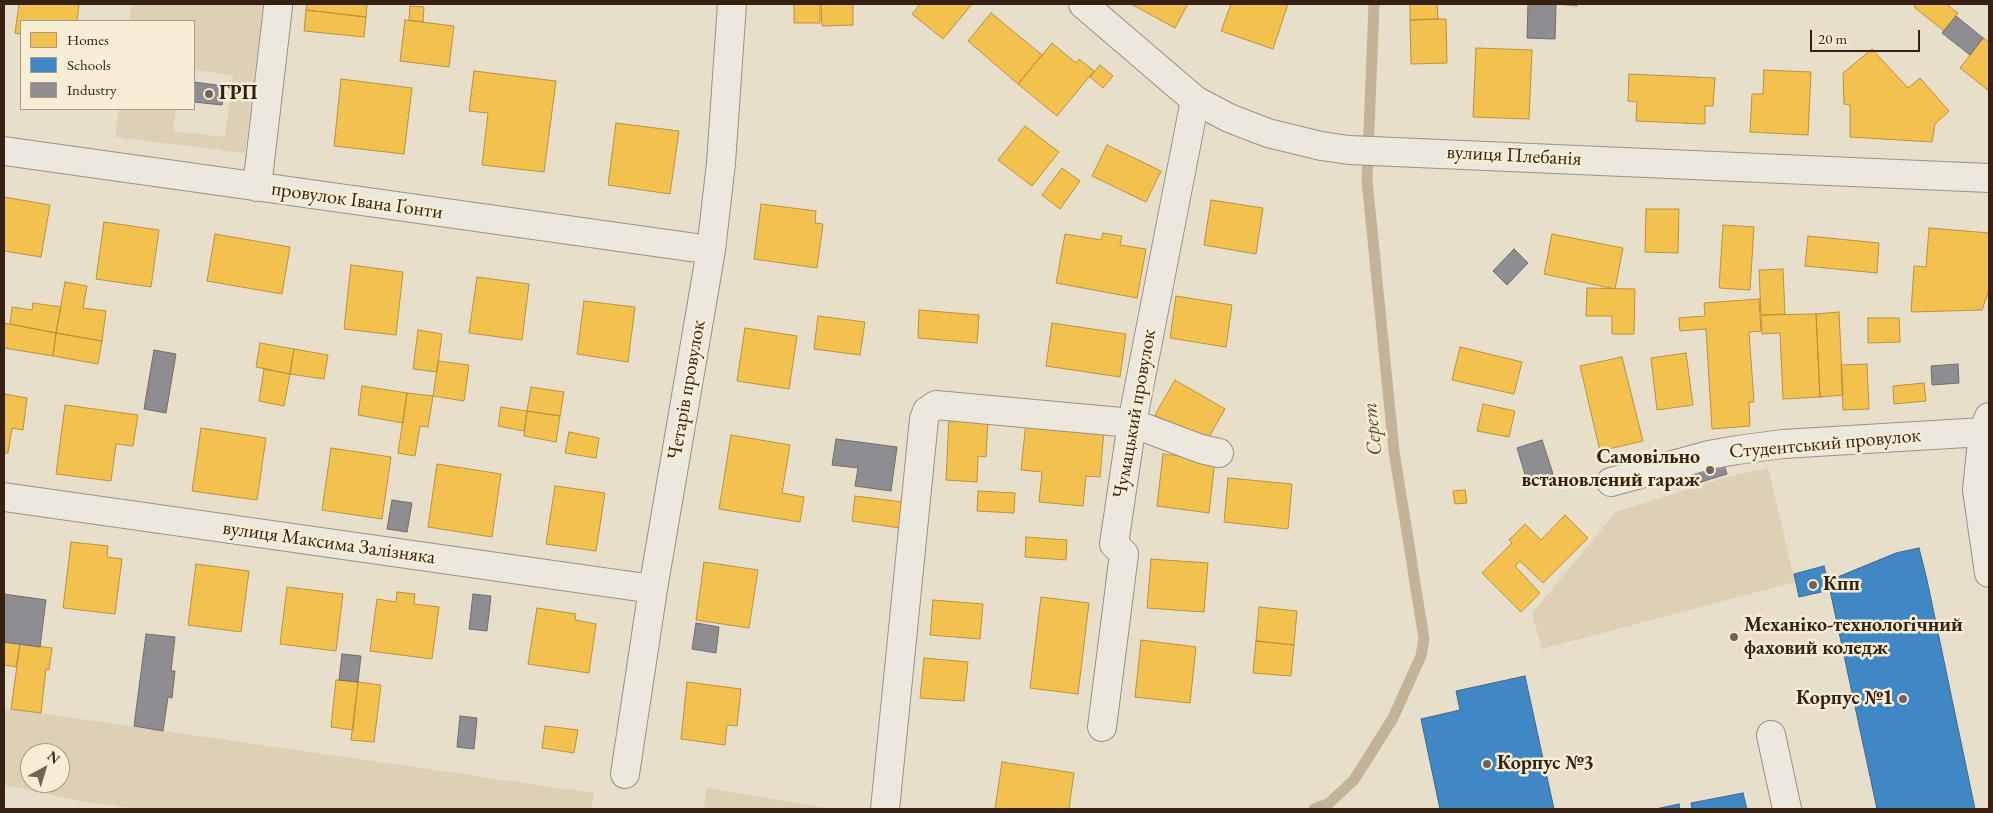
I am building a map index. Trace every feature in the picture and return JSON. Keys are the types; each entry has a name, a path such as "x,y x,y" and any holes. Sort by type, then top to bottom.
{"street":[{"name":"Четарів провулок","path":"625,774 653,589 711,250 721,163 732,4"},
{"name":"вулиця Плебанія","path":"1083,4 1194,100 1229,118 1268,133 1321,146 1349,150 1989,178"},
{"path":"257,187 278,7"},
{"name":"Чумацький провулок","path":"1102,727 1124,554 1114,544 1132,422 1194,100"},
{"name":"провулок Івана Ґонти","path":"4,152 711,250"},
{"path":"884,809 924,418 927,411 936,405 1132,422 1201,449 1219,454"},
{"path":"1986,425 1977,490 1989,573"},
{"name":"Студентський провулок","path":"1611,482 1709,455 1737,450 1986,425"},
{"name":"вулиця Максима Залізняка","path":"4,497 653,589"},
{"path":"1771,735 1788,809"}],"shaded area":[{"path":"132,4 263,5 245,153 115,137 119,110 176,110 173,131 225,137 233,75 195,70 195,20 129,20"},
{"path":"1768,468 1795,582 1542,649 1532,613 1616,512 1730,476"},
{"path":"4,708 594,793 591,809 139,809 81,801 42,793 70,793 70,743 20,743 20,788 4,785"},
{"path":"706,788 832,809 704,809"}],"building: Homes":[{"path":"19,4 79,4 77,20 20,20 20,34 15,33"},
{"path":"307,4 367,4 366,17 306,10"},
{"path":"794,4 820,4 820,23 794,23"},
{"path":"821,4 853,4 853,25 822,26"},
{"path":"920,4 972,4 943,39 912,14"},
{"path":"1131,4 1188,4 1175,28"},
{"path":"1231,4 1288,4 1273,49 1221,31"},
{"path":"1410,4 1437,4 1438,19 1410,20"},
{"path":"1556,4 1577,4 1577,6"},
{"path":"1916,4 1946,4 1958,13 1944,31 1914,7"},
{"path":"410,6 424,7 423,22 409,20"},
{"path":"306,10 366,17 364,37 304,31"},
{"path":"991,13 1042,55 1018,84 968,41"},
{"path":"1446,19 1447,63 1411,64 1410,20"},
{"path":"405,20 454,26 449,67 400,61"},
{"path":"1983,38 1989,42 1989,91 1960,68"},
{"path":"1052,43 1076,63 1079,59 1094,71 1057,116 1018,84"},
{"path":"1476,48 1532,50 1529,119 1473,117"},
{"path":"1872,49 1908,88 1920,78 1949,111 1935,124 1932,142 1850,137 1850,105 1844,104 1843,73"},
{"path":"1100,65 1113,76 1103,88 1090,77"},
{"path":"1764,70 1811,72 1808,135 1750,132 1752,94 1763,94"},
{"path":"474,71 556,81 544,172 482,165 488,113 469,111"},
{"path":"1629,74 1715,78 1713,106 1705,106 1705,124 1636,121 1637,102 1628,101"},
{"path":"341,79 412,88 404,154 334,146"},
{"path":"616,123 679,131 670,194 608,185"},
{"path":"1025,126 1059,152 1032,186 998,160"},
{"path":"1107,145 1161,171 1146,202 1092,176"},
{"path":"1062,168 1080,181 1060,209 1042,195"},
{"path":"4,197 50,205 41,257 4,251"},
{"path":"1211,200 1263,208 1256,254 1204,245"},
{"path":"761,204 816,211 815,223 823,224 817,268 754,259"},
{"path":"1646,209 1679,209 1678,253 1645,252"},
{"path":"104,222 159,230 151,287 96,279"},
{"path":"1723,225 1754,227 1750,290 1719,288"},
{"path":"1929,228 1989,233 1989,290 1982,310 1911,312 1914,266 1926,267"},
{"path":"1103,233 1122,236 1120,245 1146,249 1137,298 1056,283 1065,234 1101,240"},
{"path":"215,234 290,247 282,294 207,281"},
{"path":"1552,234 1623,248 1615,289 1544,274"},
{"path":"1808,236 1879,243 1877,273 1805,266"},
{"path":"351,265 403,272 396,335 344,329"},
{"path":"1783,269 1785,314 1761,315 1759,270"},
{"path":"477,277 529,284 522,340 469,333"},
{"path":"65,282 87,286 83,308 106,311 102,341 56,333"},
{"path":"1587,288 1635,289 1634,334 1612,334 1612,316 1586,316"},
{"path":"1176,296 1232,305 1226,347 1170,338"},
{"path":"1759,299 1761,331 1749,332 1754,402 1749,402 1750,426 1712,429 1706,329 1680,331 1679,318 1705,316 1704,303"},
{"path":"584,301 635,307 628,362 577,354"},
{"path":"33,303 61,307 56,333 10,324 12,307 32,310"},
{"path":"919,310 979,315 977,343 918,338"},
{"path":"1839,312 1843,395 1820,397 1816,314"},
{"path":"1816,314 1820,397 1783,399 1780,333 1762,334 1761,315"},
{"path":"818,316 865,322 860,355 814,349"},
{"path":"1868,318 1899,318 1900,342 1868,343"},
{"path":"4,323 56,333 53,356 4,348"},
{"path":"1052,323 1126,334 1120,377 1046,366"},
{"path":"745,328 797,336 789,389 737,381"},
{"path":"418,330 442,334 437,372 413,369"},
{"path":"56,333 102,341 98,364 53,356"},
{"path":"260,343 294,349 290,374 256,367"},
{"path":"1460,347 1522,362 1514,394 1452,380"},
{"path":"294,349 328,355 324,379 290,374"},
{"path":"1686,353 1693,405 1657,410 1651,358"},
{"path":"1622,357 1643,441 1600,451 1580,366"},
{"path":"438,361 469,365 464,401 433,396"},
{"path":"1867,364 1869,409 1843,410 1841,365"},
{"path":"264,369 290,374 284,406 259,401"},
{"path":"1175,380 1225,409 1205,444 1155,415"},
{"path":"1924,383 1926,401 1894,404 1893,386"},
{"path":"362,386 407,393 403,423 358,415"},
{"path":"531,387 564,392 560,416 527,411"},
{"path":"407,393 433,396 428,427 420,426 415,456 398,453"},
{"path":"4,394 27,398 23,430 12,428 8,453 4,453"},
{"path":"1483,404 1515,411 1509,437 1477,431"},
{"path":"65,405 138,415 133,446 116,444 111,481 56,474"},
{"path":"501,407 527,411 524,431 498,426"},
{"path":"527,411 560,416 556,442 524,436"},
{"path":"949,417 988,420 986,457 978,456 977,482 946,480"},
{"path":"1026,422 1104,430 1100,477 1086,476 1083,506 1039,502 1042,472 1021,470"},
{"path":"201,428 266,438 257,500 192,491"},
{"path":"569,432 599,438 596,458 565,453"},
{"path":"731,435 790,445 782,493 804,497 800,522 719,509"},
{"path":"331,448 391,457 382,519 322,510"},
{"path":"1163,454 1215,460 1209,513 1157,506"},
{"path":"437,464 501,474 492,537 428,527"},
{"path":"1228,478 1292,484 1288,529 1224,522"},
{"path":"555,486 605,493 596,551 546,544"},
{"path":"1465,490 1467,503 1455,504 1453,491"},
{"path":"978,491 1015,493 1014,513 977,511"},
{"path":"855,496 903,502 900,528 852,521"},
{"path":"1565,515 1588,538 1543,583 1520,561 1515,566 1540,593 1521,612 1482,573 1512,543 1509,540 1525,524 1541,540"},
{"path":"1026,537 1067,540 1066,560 1025,557"},
{"path":"71,542 108,546 107,557 122,559 115,614 63,608"},
{"path":"1151,559 1208,563 1204,612 1147,608"},
{"path":"704,562 758,570 749,628 696,620"},
{"path":"196,564 249,571 241,632 188,625"},
{"path":"287,587 343,594 336,651 280,644"},
{"path":"397,592 415,594 414,604 439,607 432,659 370,651 377,599 396,602"},
{"path":"1041,597 1089,603 1078,694 1030,688"},
{"path":"933,600 983,604 980,639 930,635"},
{"path":"1259,607 1297,611 1294,645 1256,641"},
{"path":"537,608 576,614 575,620 596,624 589,673 528,664"},
{"path":"1141,640 1196,647 1190,703 1135,697"},
{"path":"1256,641 1294,645 1291,676 1253,673"},
{"path":"4,642 20,644 16,667 4,665"},
{"path":"20,644 52,648 49,670 46,669 41,713 11,709"},
{"path":"924,658 968,662 964,701 920,698"},
{"path":"336,680 358,682 353,730 331,727"},
{"path":"358,682 381,685 374,742 351,740"},
{"path":"687,682 741,689 737,726 727,725 725,745 681,739"},
{"path":"545,726 578,730 574,753 542,748"},
{"path":"1002,762 1074,773 1069,809 995,809"}],"building: Schools":[{"name":"Корпус №1","path":"1919,548 1975,809 1877,809 1828,581 1896,553"},
{"name":"Кпп","path":"1824,566 1830,590 1799,597 1794,574"},
{"name":"Корпус №3","path":"1525,676 1554,809 1440,809 1421,719 1460,710 1456,691"},
{"path":"1743,793 1747,809 1692,809 1691,803"},
{"path":"1679,804 1680,809 1656,809"}],"building: Industry":[{"path":"1528,4 1556,4 1555,39 1527,38"},
{"path":"1956,16 1983,38 1970,55 1942,33"},
{"name":"ГРП","path":"195,82 224,86 222,105 195,102"},
{"path":"1514,249 1528,263 1507,285 1493,271"},
{"path":"154,350 176,354 166,413 144,409"},
{"path":"1958,364 1959,383 1932,385 1931,366"},
{"path":"836,439 897,447 891,491 855,486 858,468 832,465"},
{"path":"1542,440 1554,477 1528,484 1517,448"},
{"name":"Самовільно встановлений гараж","path":"1722,458 1727,474 1698,483 1693,466"},
{"path":"392,500 412,503 407,532 387,529"},
{"path":"4,594 46,600 40,647 4,642"},
{"path":"473,594 491,596 487,631 469,629"},
{"path":"696,623 719,627 716,653 692,649"},
{"path":"146,634 175,637 171,671 175,671 172,698 168,697 163,731 134,726"},
{"path":"342,654 361,656 358,682 339,680"},
{"path":"460,716 477,718 474,749 457,747"}],"waterway":[{"name":"Серет","path":"1314,809 1328,804 1354,780 1393,718 1421,656 1424,639 1394,451 1367,180 1374,4"}],"place":[{"name":"ГРП","path":"209,94"},
{"name":"Самовільно встановлений гараж","path":"1710,470"},
{"name":"Кпп","path":"1813,585"},
{"name":"Механіко-технологічний фаховий коледж","path":"1734,637"},
{"name":"Корпус №1","path":"1903,699"},
{"name":"Корпус №3","path":"1487,764"}]}
